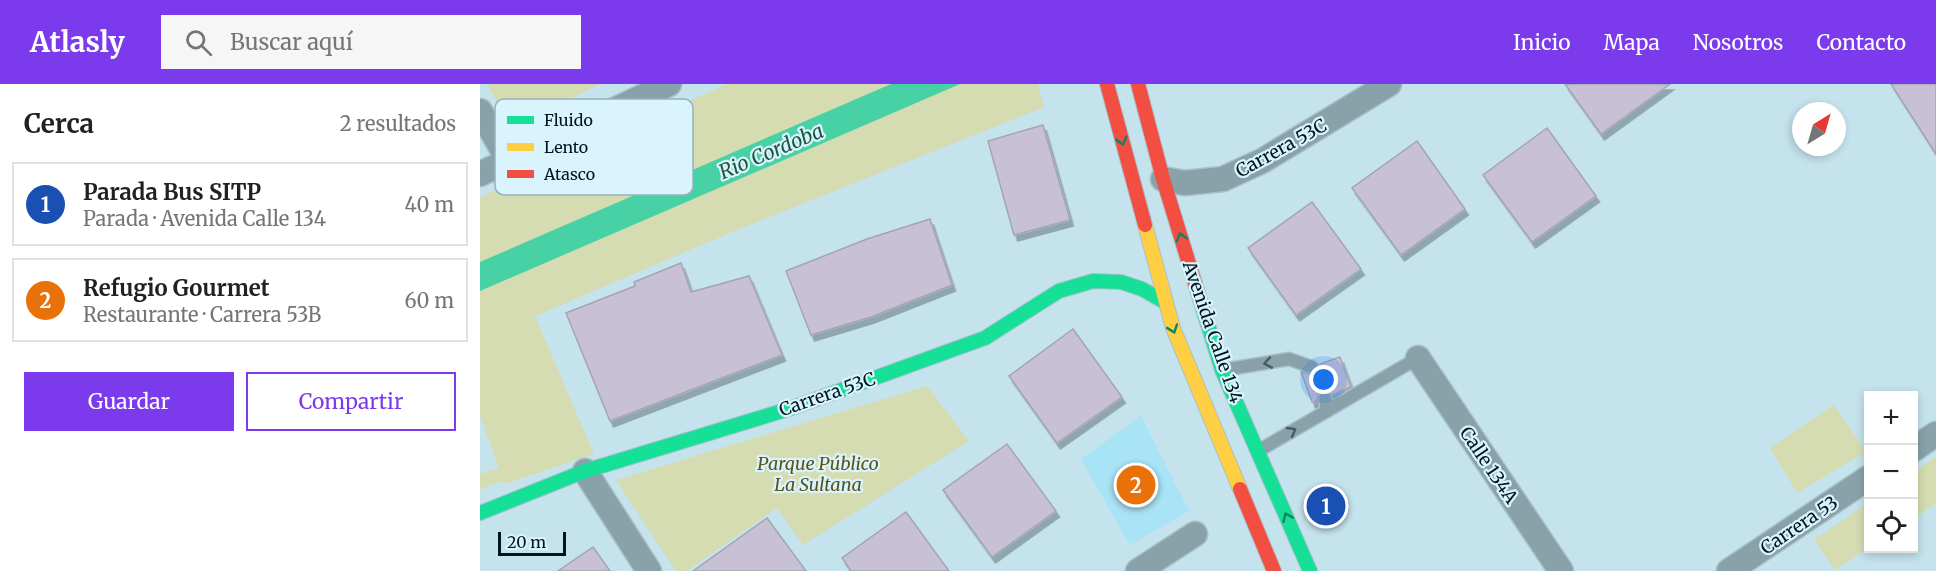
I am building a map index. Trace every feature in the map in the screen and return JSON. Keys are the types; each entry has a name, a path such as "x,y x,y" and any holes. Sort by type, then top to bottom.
{"main road":[{"name":"Avenida Calle 134","path":"1107,84 1165,302 1182,354 1274,571"},
{"name":"Avenida Calle 134","path":"1138,84 1163,179 1222,370 1310,571"},
{"name":"Carrera 53C","path":"480,513 585,471 789,409 985,338 1004,328 1033,306 1067,288 1093,281 1121,282 1142,289 1165,302"}],"street":[{"path":"638,99 669,84"},
{"name":"Carrera 53C","path":"1163,179 1185,183 1223,179 1262,161 1389,84"},
{"path":"480,111 495,137"},
{"path":"480,174 495,167"},
{"name":"Calle 134A","path":"1418,358 1561,571"},
{"path":"1918,446 1936,434"},
{"path":"585,471 650,571"},
{"name":"Carrera 53","path":"1729,571 1864,481"},
{"path":"1138,571 1195,534"}],"lane":[{"path":"1258,451 1418,358"},
{"path":"1222,370 1289,359 1312,367"},
{"path":"1325,398 1327,411"}],"shaded area":[{"path":"1141,416 1189,511 1130,545 1081,459"}],"green space":[{"path":"487,84 600,84 570,99 495,99"},
{"path":"727,84 1038,84 1044,107 737,230 535,316 594,454 505,484 503,481 480,489 480,474 499,468 480,416 480,197 495,190 495,195 693,195 693,100"},
{"name":"Parque Público La Sultana","path":"927,386 969,441 803,545 777,508 687,571 676,571 616,480"},
{"path":"1834,405 1864,449 1864,453 1797,493 1770,448"},
{"path":"1936,457 1936,503 1918,516 1918,499 1918,469"},
{"path":"1864,506 1864,551 1835,570 1814,540"}],"water":[{"name":"Rio Cordoba","path":"891,84 960,84 480,291 480,262 635,195 693,195 693,170"}],"building":[{"path":"1565,84 1670,84 1601,134"},
{"path":"1891,84 1936,84 1936,154"},
{"path":"1043,125 1070,220 1014,235 988,141"},
{"path":"1547,128 1596,196 1532,242 1483,175"},
{"path":"1417,141 1465,209 1401,255 1352,188"},
{"path":"1312,202 1361,269 1296,315 1248,248"},
{"path":"930,219 952,285 871,317 811,335 786,271 867,239"},
{"path":"681,263 691,292 749,276 782,355 610,421 566,313 635,286 634,282"},
{"path":"1073,329 1122,397 1057,443 1009,376"},
{"path":"1340,357 1351,387 1332,395 1323,390 1318,394 1317,401 1312,402 1301,372 1314,375 1320,370 1320,364"},
{"path":"1007,444 1056,511 992,557 943,490"},
{"path":"906,512 949,571 851,571 842,558"},
{"path":"767,518 806,571 693,571"},
{"path":"593,547 610,571 558,571"}],"traffic: fast":[{"path":"480,513 585,471 789,409 985,338 1059,291 1093,281 1121,282 1142,289 1165,302"},
{"path":"1198,293 1222,370 1310,571"}],"traffic: slow":[{"path":"1145,225 1173,328 1240,489"}],"traffic: jam":[{"path":"1107,84 1145,225"},
{"path":"1138,84 1163,179 1198,293"},
{"path":"1240,489 1274,571"}],"place":[{"name":"Refugio Gourmet","path":"1136,485"},
{"name":"Parada Bus SITP","path":"1326,506"}]}
